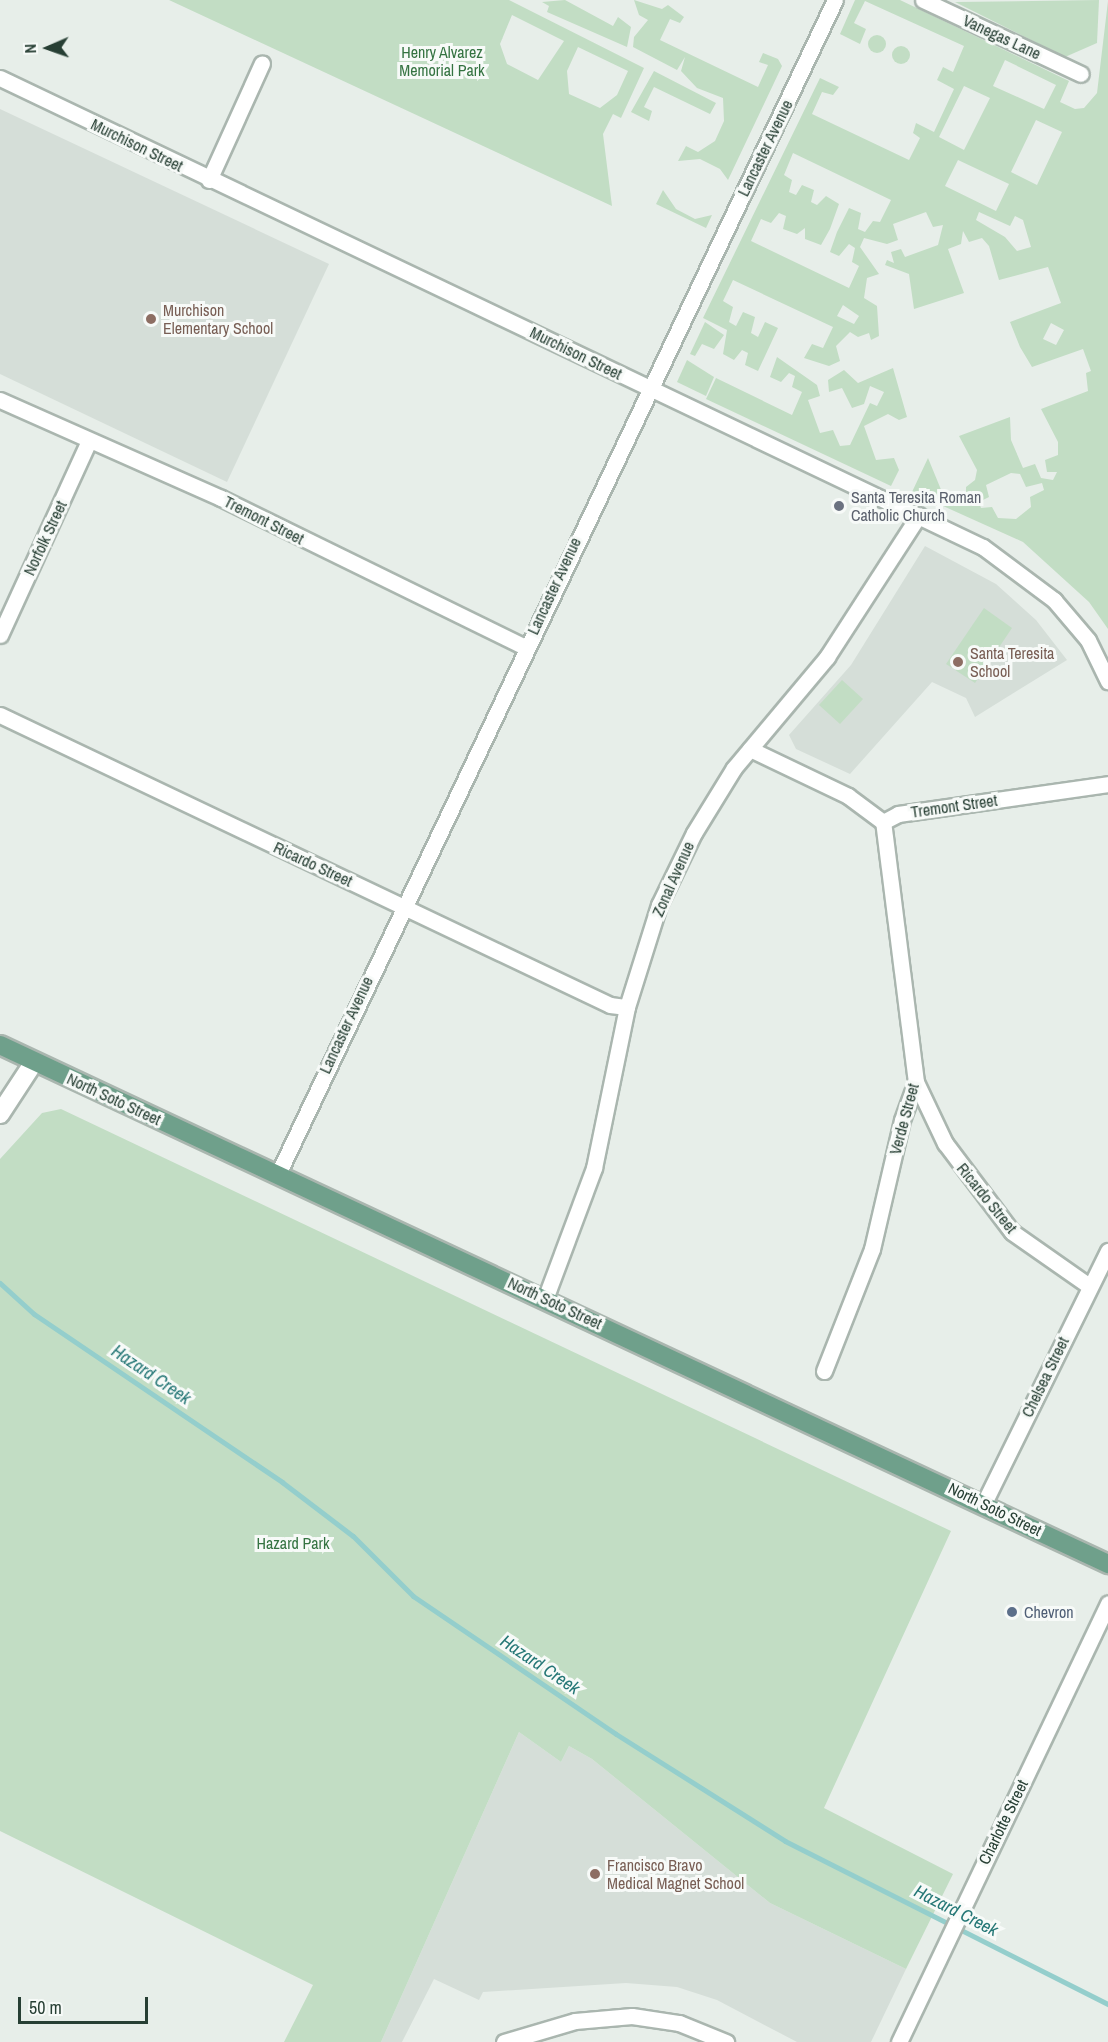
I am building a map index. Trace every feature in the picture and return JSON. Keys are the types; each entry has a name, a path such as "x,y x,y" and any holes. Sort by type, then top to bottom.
{"main road":[{"name":"North Soto Street","path":"0,1046 984,1503 1108,1564"}],"street":[{"name":"Lancaster Avenue","path":"278,1174 402,905 836,0"},
{"name":"Vanegas Lane","path":"923,0 1081,74"},
{"path":"209,180 262,63"},
{"name":"Murchison Street","path":"0,78 209,180 919,514 1018,568 1088,640 1108,681"},
{"name":"Tremont Street","path":"0,400 221,498 525,647"},
{"name":"Norfolk Street","path":"0,635 89,441"},
{"name":"Zonal Avenue","path":"545,1299 594,1168 627,1007 659,905 694,833 750,749 859,613 919,514"},
{"name":"Ricardo Street","path":"0,714 610,1005 627,1007"},
{"path":"750,749 848,796 882,822"},
{"name":"Tremont Street","path":"882,822 898,814 1108,784"},
{"name":"Verde Street","path":"824,1371 872,1249 902,1120 916,1082 882,822"},
{"path":"0,1114 34,1062"},
{"name":"Ricardo Street","path":"916,1082 945,1143 1012,1232 1089,1286"},
{"name":"Chelsea Street","path":"984,1503 1108,1251"},
{"name":"Charlotte Street","path":"899,2042 1108,1603"},
{"path":"504,2042 602,2017 653,2017 726,2042"}],"shaded area":[{"name":"Murchison Elementary School","path":"0,109 329,264 227,482 0,374"},
{"name":"Santa Teresita School","path":"925,546 996,584 1036,620 1067,660 975,717 966,698 932,682 850,774 796,749 789,735 851,665"},
{"name":"Francisco Bravo Medical Magnet School","path":"519,1732 561,1762 569,1746 592,1759 770,1903 906,1969 871,2042 797,2042 717,2000 677,1987 626,1983 483,1992 479,2000 434,1979 402,2042 381,2042"}],"green space":[{"name":"Henry Alvarez Memorial Park","path":"169,0 509,0 644,68 621,118 613,114 603,134 612,206","holes":["512,15 564,41 538,80 507,64 500,44","578,47 628,71 617,95 600,108 569,94 567,71"]},
{"path":"565,0 613,26 618,17 631,27 627,47 547,12 549,6 542,2"},
{"path":"634,0 662,9 668,5 684,17 680,23 670,19 660,40 758,87 768,65 759,62 763,53 778,59 782,66 728,180 720,169 700,159 678,161 686,146 698,152 715,141 724,121 723,98 697,88 681,71 685,57 677,70 633,47 634,37 648,20 639,15"},
{"path":"855,0 900,0 1069,81 1060,102 1075,109 1084,108 1097,93 1108,1 1108,629 1089,602 1023,542 912,492 928,458 942,492 966,496 966,487 975,480 977,470 959,436 1010,417 1011,440 1023,468 1035,464 1041,478 1053,480 1057,472 1047,472 1045,460 1058,455 1058,442 1041,409 1088,391 1086,373 1091,371 1083,349 1032,367 1020,347 1010,322 1061,303 1048,267 999,280 989,246 982,238 969,242 963,231 961,244 948,249 964,293 914,309 909,274 885,265 887,260 894,263 891,252 901,249 905,257 938,245 943,225 933,227 926,212 893,224 898,240 887,244 864,238 860,247 879,274 867,278 864,298 877,306 879,336 871,340 869,333 858,337 850,332 836,346 840,361 829,366 804,358 812,344 823,348 833,327 733,280 723,301 733,307 729,322 736,326 743,312 755,317 751,333 758,337 765,322 778,328 758,371 745,365 748,353 742,350 734,360 723,354 727,330 703,318 820,78 839,87 833,95 822,92 812,114 909,160 920,138 913,133 916,123 934,132 954,89 937,80 943,67 953,72 964,46 865,1 854,23 866,29 860,44 840,34","holes":["1005,60 1056,85 1044,109 993,86","964,86 990,98 964,150 939,137","1036,120 1062,132 1037,185 1011,172","793,153 891,200 880,222 873,221 865,232 858,229 861,213 849,208 837,232 830,252 839,256 849,244 855,248 852,262 859,266 849,288 751,241 761,219 771,223 779,213 786,216 783,229 797,234 805,228 805,239 821,245 830,229 839,204 826,196 817,205 811,202 814,190 802,185 796,195 789,192 792,180 784,175","958,160 1009,184 996,211 945,186","979,212 1010,226 1015,216 1023,220 1031,247 1017,251 1005,237 976,220","843,305 859,316 854,324 837,316","1051,323 1064,330 1056,345 1043,339","1011,473 1020,474 1026,487 1042,483 1044,490 1030,497 1031,507 1016,519 998,518 992,507 981,508 979,502 989,497 986,485"]},
{"path":"1099,0 1097,43 1065,57 955,2"},
{"path":"877,35 883,38 886,44 883,50 877,53 871,50 868,44 871,38"},
{"path":"897,46 905,46 910,51 908,62 897,64 892,59 892,51"},
{"path":"654,71 716,103 710,114 654,87 644,107 652,111 649,121 631,112"},
{"path":"663,190 676,209 695,219 712,215 706,228 656,204"},
{"path":"705,322 724,335 714,349 702,344 695,356 690,354"},
{"path":"777,357 817,385 820,396 808,400 820,433 833,430 840,446 850,445 870,403 877,406 884,392 870,386 864,404 852,408 842,388 829,392 828,380 844,370 858,383 893,368 907,417 899,420 888,414 864,426 876,460 894,458 899,470 891,486 706,399 716,378 792,415 802,392 792,387 795,376 789,373 781,382 770,377"},
{"path":"687,360 714,377 706,396 677,382"},
{"path":"984,608 1012,628 975,683 946,664"},
{"path":"842,680 863,699 840,724 819,705"},
{"name":"Hazard Park","path":"61,1109 951,1531 824,1808 953,1874 906,1969 770,1903 592,1759 569,1746 561,1762 519,1732 381,2042 284,2042 313,1985 0,1831 0,1159 42,1113"}],"waterway":[{"name":"Hazard Creek","path":"0,1283 34,1314 282,1482 353,1536 413,1596 616,1734 785,1841 1108,2004"}],"place":[{"name":"Murchison Elementary School","path":"151,319"},
{"name":"Santa Teresita Roman Catholic Church","path":"839,506"},
{"name":"Santa Teresita School","path":"958,662"},
{"name":"Chevron","path":"1012,1612"},
{"name":"Francisco Bravo Medical Magnet School","path":"595,1874"}]}
